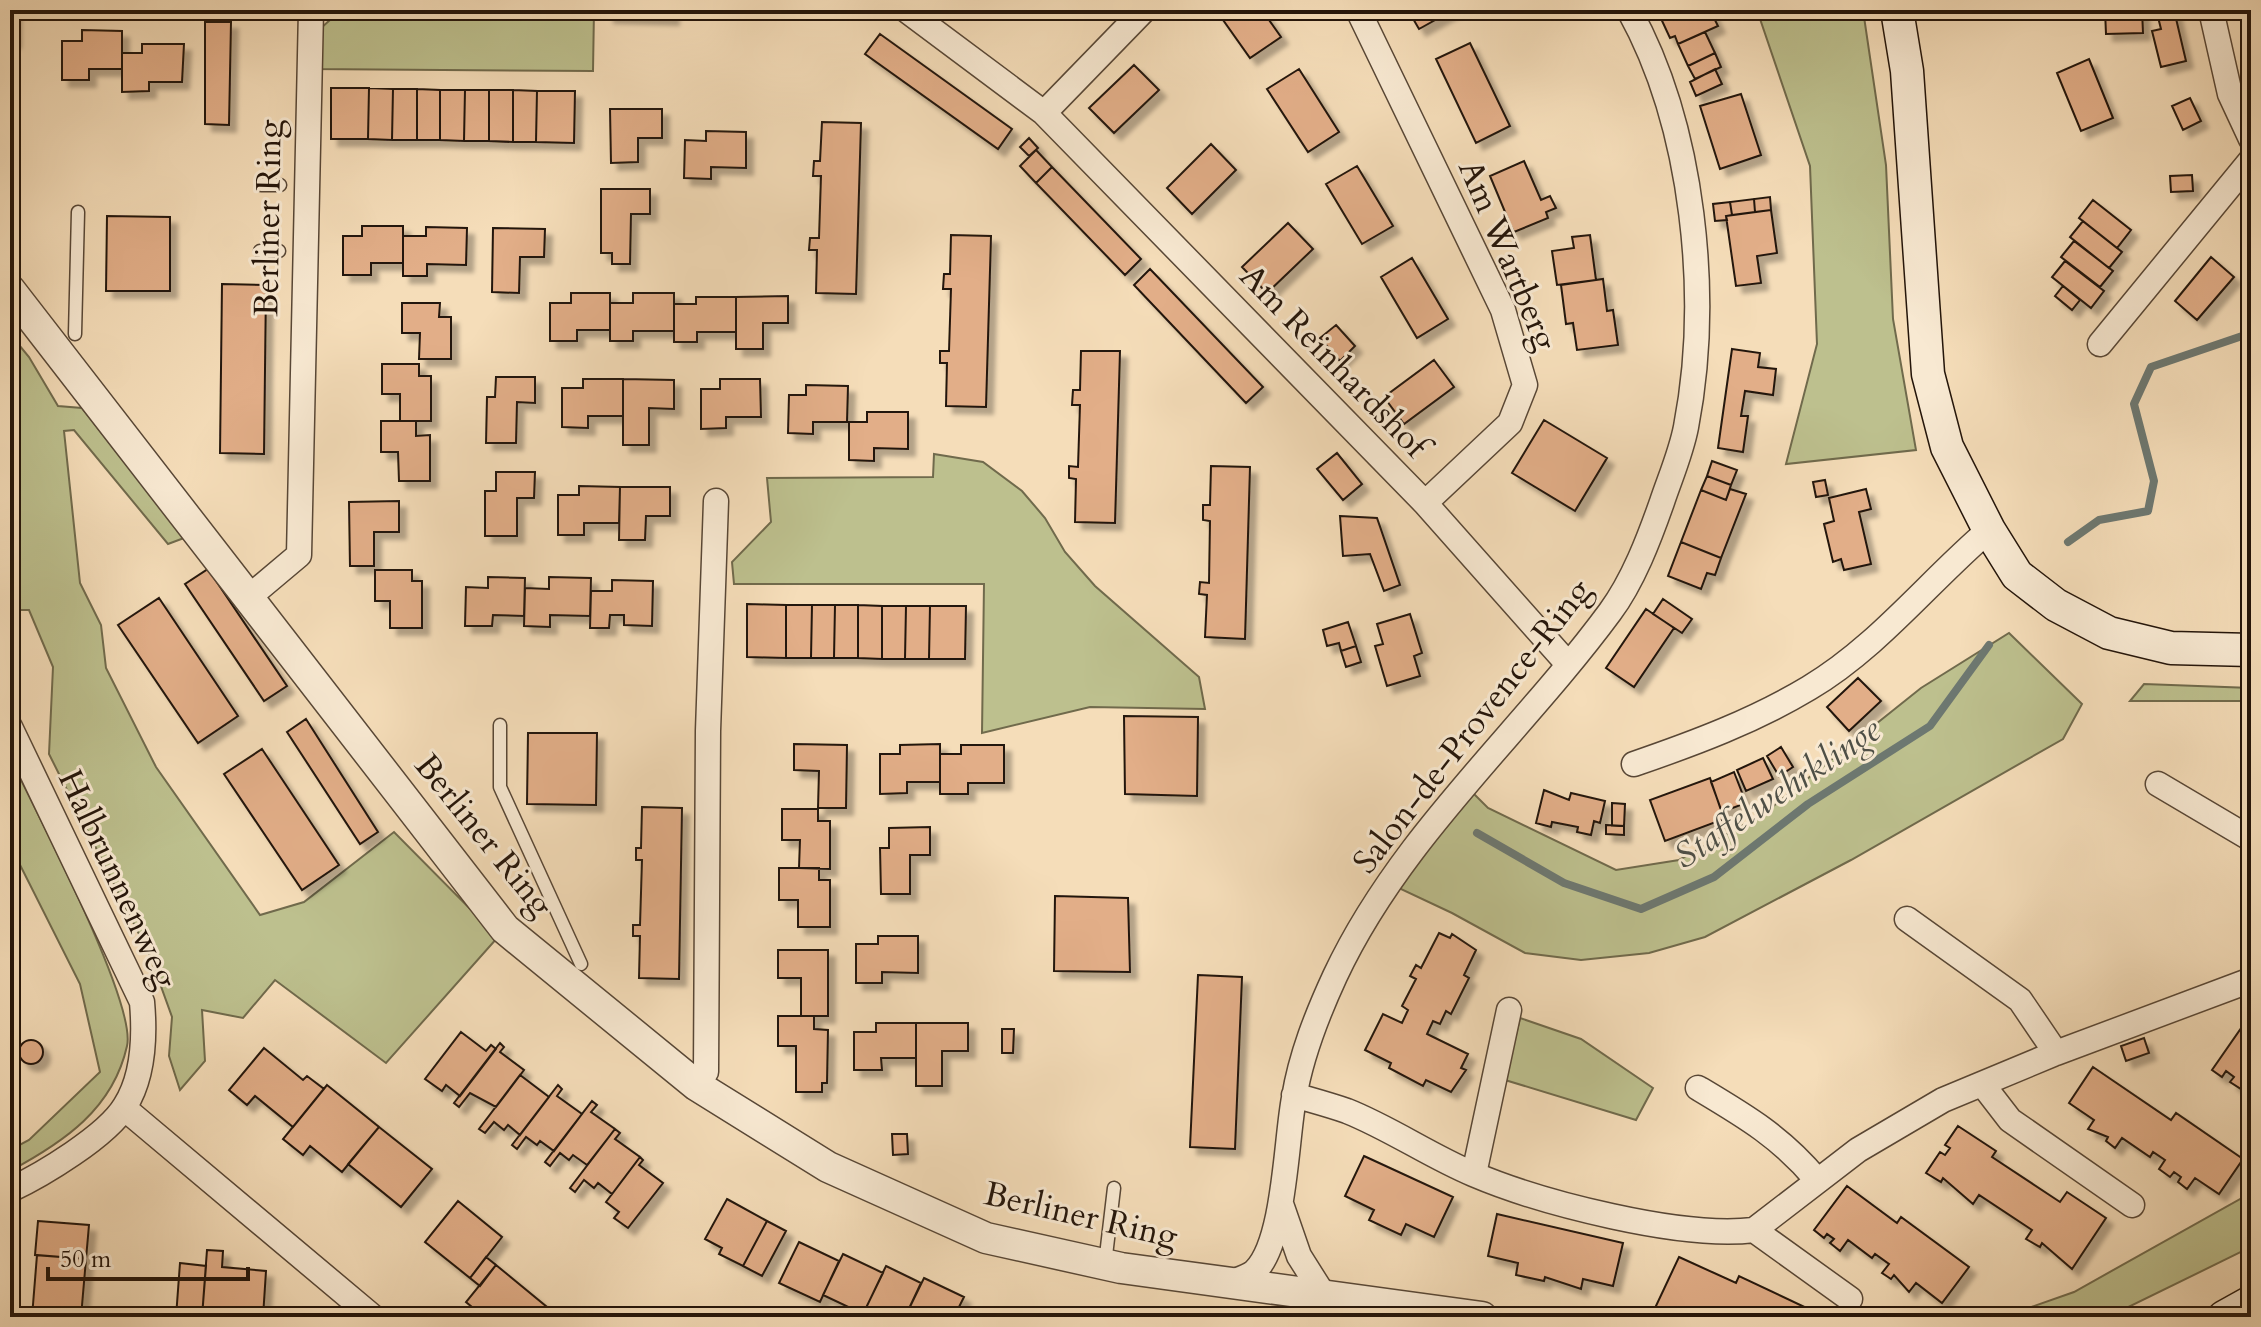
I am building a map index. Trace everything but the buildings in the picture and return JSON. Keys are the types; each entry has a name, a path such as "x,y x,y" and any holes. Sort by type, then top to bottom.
{"main road":[{"path":"1897,10 1907,71 1928,374 1947,447 1989,530 2017,575 2056,605 2109,633 2171,648 2251,650"},
{"path":"2224,1317 2251,1302"}],"street":[{"name":"Berliner Ring","path":"249,597 299,555 311,10"},
{"name":"Am Reinhardshof","path":"906,10 1044,113 1425,503 1567,663"},
{"path":"1044,113 1144,10"},
{"name":"Am Wartberg","path":"1358,10 1503,310 1525,385 1510,423 1425,503"},
{"name":"Salon-de-Provence-Ring","path":"1230,1283 1255,1271 1272,1239 1294,1095 1311,1031 1336,974 1385,887 1612,609 1651,533 1685,431 1696,357 1698,262 1680,148 1642,33 1629,10"},
{"path":"2211,10 2230,94 2251,139"},
{"path":"2100,344 2251,160"},
{"name":"Berliner Ring","path":"10,290 505,929 696,1085 828,1167 986,1238 1105,1265 1482,1317"},
{"path":"696,1085 706,1072 708,731 716,501"},
{"path":"1634,764 1723,733 1810,687 1864,646 1989,530"},
{"name":"Halbrunnenweg","path":"10,727 142,1002 145,1031 136,1083 124,1108 79,1149 10,1190"},
{"path":"2158,784 2251,839"},
{"path":"1907,919 2020,1000 2056,1053"},
{"path":"1294,1095 1347,1112 1474,1174 1532,1195 1683,1229 1722,1234 1754,1230 1817,1180 1943,1100 2056,1053 2251,980"},
{"path":"1474,1174 1509,1010"},
{"path":"1983,1085 2010,1120 2132,1205"},
{"path":"1698,1088 1763,1127 1793,1151 1817,1180"},
{"path":"124,1108 373,1317"},
{"name":"Salon-de-Provence-Ring","path":"1280,1202 1299,1256 1323,1294"},
{"path":"1754,1230 1850,1299"}],"lane":[{"path":"261,185 280,185"},
{"path":"75,334 78,212"},
{"path":"260,251 279,251"},
{"path":"500,725 500,787 581,964"},
{"path":"1105,1265 1114,1188"}],"green space":[{"path":"341,10 594,10 593,71 309,69 310,38"},
{"path":"1757,10 1863,10 1886,165 1893,319 1916,450 1786,464 1817,344 1810,166"},
{"path":"10,334 29,357 58,406 82,408 184,538 168,544 74,430 64,431 80,583 101,625 106,668 156,767 260,915 304,902 394,832 498,937 386,1063 275,980 243,1018 202,1010 205,1061 180,1090 169,1056 172,1017 150,956 49,754 53,667 29,610 10,610"},
{"path":"934,454 983,462 1022,491 1045,518 1065,552 1095,586 1199,677 1205,709 1090,707 982,733 984,584 734,584 732,562 771,522 767,478 933,477"},
{"path":"2009,633 2082,704 2063,739 1851,860 1705,937 1649,953 1581,960 1525,953 1452,913 1388,883 1466,786 1488,808 1616,870 1679,860 1762,815 1921,688"},
{"path":"2144,684 2251,688 2251,701 2130,701"},
{"path":"10,758 101,949 126,1023 127,1046 110,1088 84,1121 49,1148 10,1171 10,1150 29,1140 100,1072 80,984 10,845"},
{"path":"1520,1018 1581,1039 1653,1088 1636,1120 1505,1080"},
{"path":"2251,1193 2251,1247 2108,1317 2003,1317 2074,1292"}],"waterway":[{"name":"Staffelwehrklinge","path":"2068,542 2099,520 2148,511 2154,481 2134,404 2151,367 2251,333"},
{"name":"Staffelwehrklinge","path":"1477,833 1564,883 1641,909 1714,877 1808,804 1930,726 1989,645"}]}
